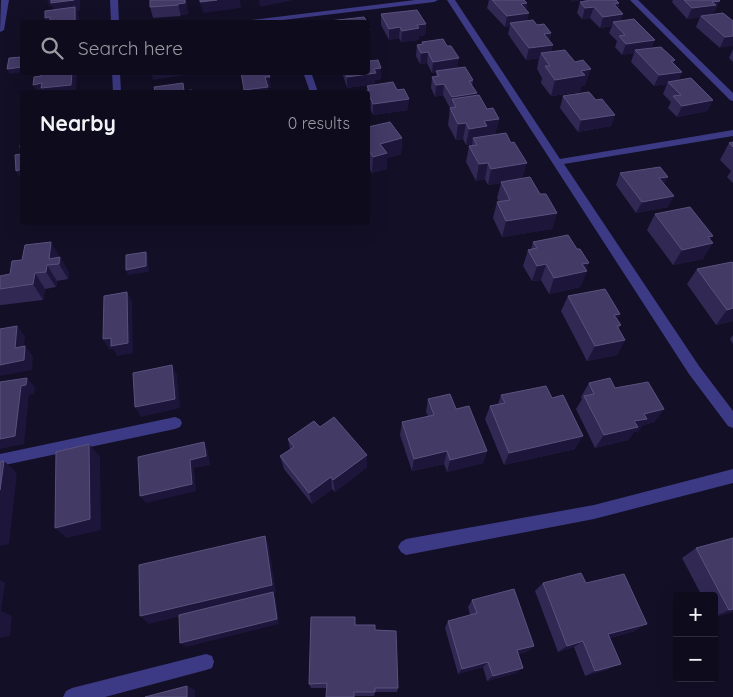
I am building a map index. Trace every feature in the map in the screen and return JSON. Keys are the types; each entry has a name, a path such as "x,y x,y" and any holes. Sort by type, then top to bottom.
{"street":[{"path":"0,30 5,0"},
{"path":"114,0 115,20"},
{"path":"290,20 434,0"},
{"path":"451,0 694,370 733,422"},
{"path":"634,0 733,98"},
{"path":"116,75 117,90"},
{"path":"308,75 313,90"},
{"path":"559,162 733,133"},
{"path":"0,460 175,423"},
{"path":"406,548 594,512 733,476"},
{"path":"72,697 206,662"}],"building":[{"path":"51,0 74,0 51,3"},
{"path":"150,0 185,0 185,3 150,7"},
{"path":"200,0 217,0 200,2"},
{"path":"492,0 524,0 527,3 521,4 529,13 507,16"},
{"path":"587,0 616,0 619,3 614,4 623,14 603,17 594,7 585,8 580,2"},
{"path":"684,0 720,1 712,2 716,5 692,8"},
{"path":"75,7 75,20 50,20 50,17 45,18 45,11"},
{"path":"417,10 426,24 417,25 419,28 402,31 400,27 389,29 381,14"},
{"path":"723,13 733,21 733,36 725,37 701,16"},
{"path":"364,17 366,20 338,20"},
{"path":"634,19 655,40 626,44 619,36 625,35 613,22"},
{"path":"533,20 537,25 544,24 551,33 544,34 553,45 529,48 510,23"},
{"path":"443,39 447,46 451,46 459,58 433,62 428,52 421,53 417,45 423,44 422,42"},
{"path":"661,47 675,60 671,61 682,72 659,75 635,50"},
{"path":"565,50 575,62 583,60 591,69 581,71 585,75 555,80 545,66 550,66 541,53"},
{"path":"20,57 20,67 7,69 9,58"},
{"path":"378,60 381,68 374,69 376,73 370,74 370,61"},
{"path":"465,67 473,80 469,81 477,93 452,97 444,84 436,85 432,77 439,76 436,71"},
{"path":"72,75 71,85 41,88 42,83 33,85 34,77"},
{"path":"242,75 269,75 270,77 265,77 268,87 244,90"},
{"path":"691,78 713,100 682,106 673,96 681,95 668,82"},
{"path":"393,82 397,90 404,89 409,99 373,104 370,99 370,90 367,86"},
{"path":"183,83 184,90 155,90 154,87"},
{"path":"589,92 596,100 602,99 615,115 581,120 563,96"},
{"path":"479,95 487,109 493,108 499,119 484,121 487,126 469,129 466,123 458,124 450,108 456,107 452,99"},
{"path":"390,122 402,138 380,144 387,153 373,157 370,152 370,127"},
{"path":"506,133 511,143 514,142 527,163 491,169 488,163 479,164 469,146 477,145 473,138"},
{"path":"20,154 20,170 16,171 15,155"},
{"path":"660,167 668,177 659,178 674,196 642,202 620,173"},
{"path":"530,177 540,194 546,194 557,213 506,221 497,202 510,200 501,182"},
{"path":"690,207 713,236 708,237 713,243 682,250 655,214"},
{"path":"568,235 589,263 582,264 587,271 554,278 546,264 537,266 528,250 537,248 533,242"},
{"path":"51,242 49,259 60,257 59,264 47,265 46,272 35,273 33,284 0,289 0,276 10,274 12,261 22,260 25,245"},
{"path":"146,252 146,266 126,270 126,255"},
{"path":"732,262 733,308 727,310 697,269"},
{"path":"605,289 620,314 614,315 621,325 617,326 625,340 595,346 568,296"},
{"path":"127,292 128,343 111,346 111,338 103,339 104,296"},
{"path":"17,326 15,348 25,346 24,360 0,365 0,329"},
{"path":"172,365 175,399 135,407 133,373"},
{"path":"27,378 26,385 21,386 15,436 0,439 0,382"},
{"path":"610,378 615,388 648,382 664,409 644,414 647,419 634,421 638,427 604,435 584,396 594,394 589,383"},
{"path":"546,386 552,398 563,395 583,436 509,453 490,406 505,403 501,395"},
{"path":"450,394 456,409 469,406 487,451 450,460 447,451 414,459 402,422 434,415 428,399"},
{"path":"334,417 367,455 333,480 331,477 309,493 280,456 294,447 288,439 314,421 320,427"},
{"path":"204,442 206,456 190,460 192,484 140,496 138,457"},
{"path":"89,444 90,519 55,528 56,452"},
{"path":"4,461 0,490 0,462"},
{"path":"265,536 272,585 140,616 139,565"},
{"path":"733,538 733,609 729,610 696,548"},
{"path":"581,573 586,583 624,574 647,624 608,634 621,664 595,671 583,641 567,646 543,583"},
{"path":"514,589 534,646 517,650 523,668 493,676 488,662 462,669 448,621 477,613 472,600"},
{"path":"273,592 277,619 180,643 179,615"},
{"path":"311,617 355,617 355,625 375,625 375,630 396,631 398,688 375,688 375,692 354,692 354,697 326,697 327,683 309,684"},
{"path":"187,686 187,697 145,697"}]}
